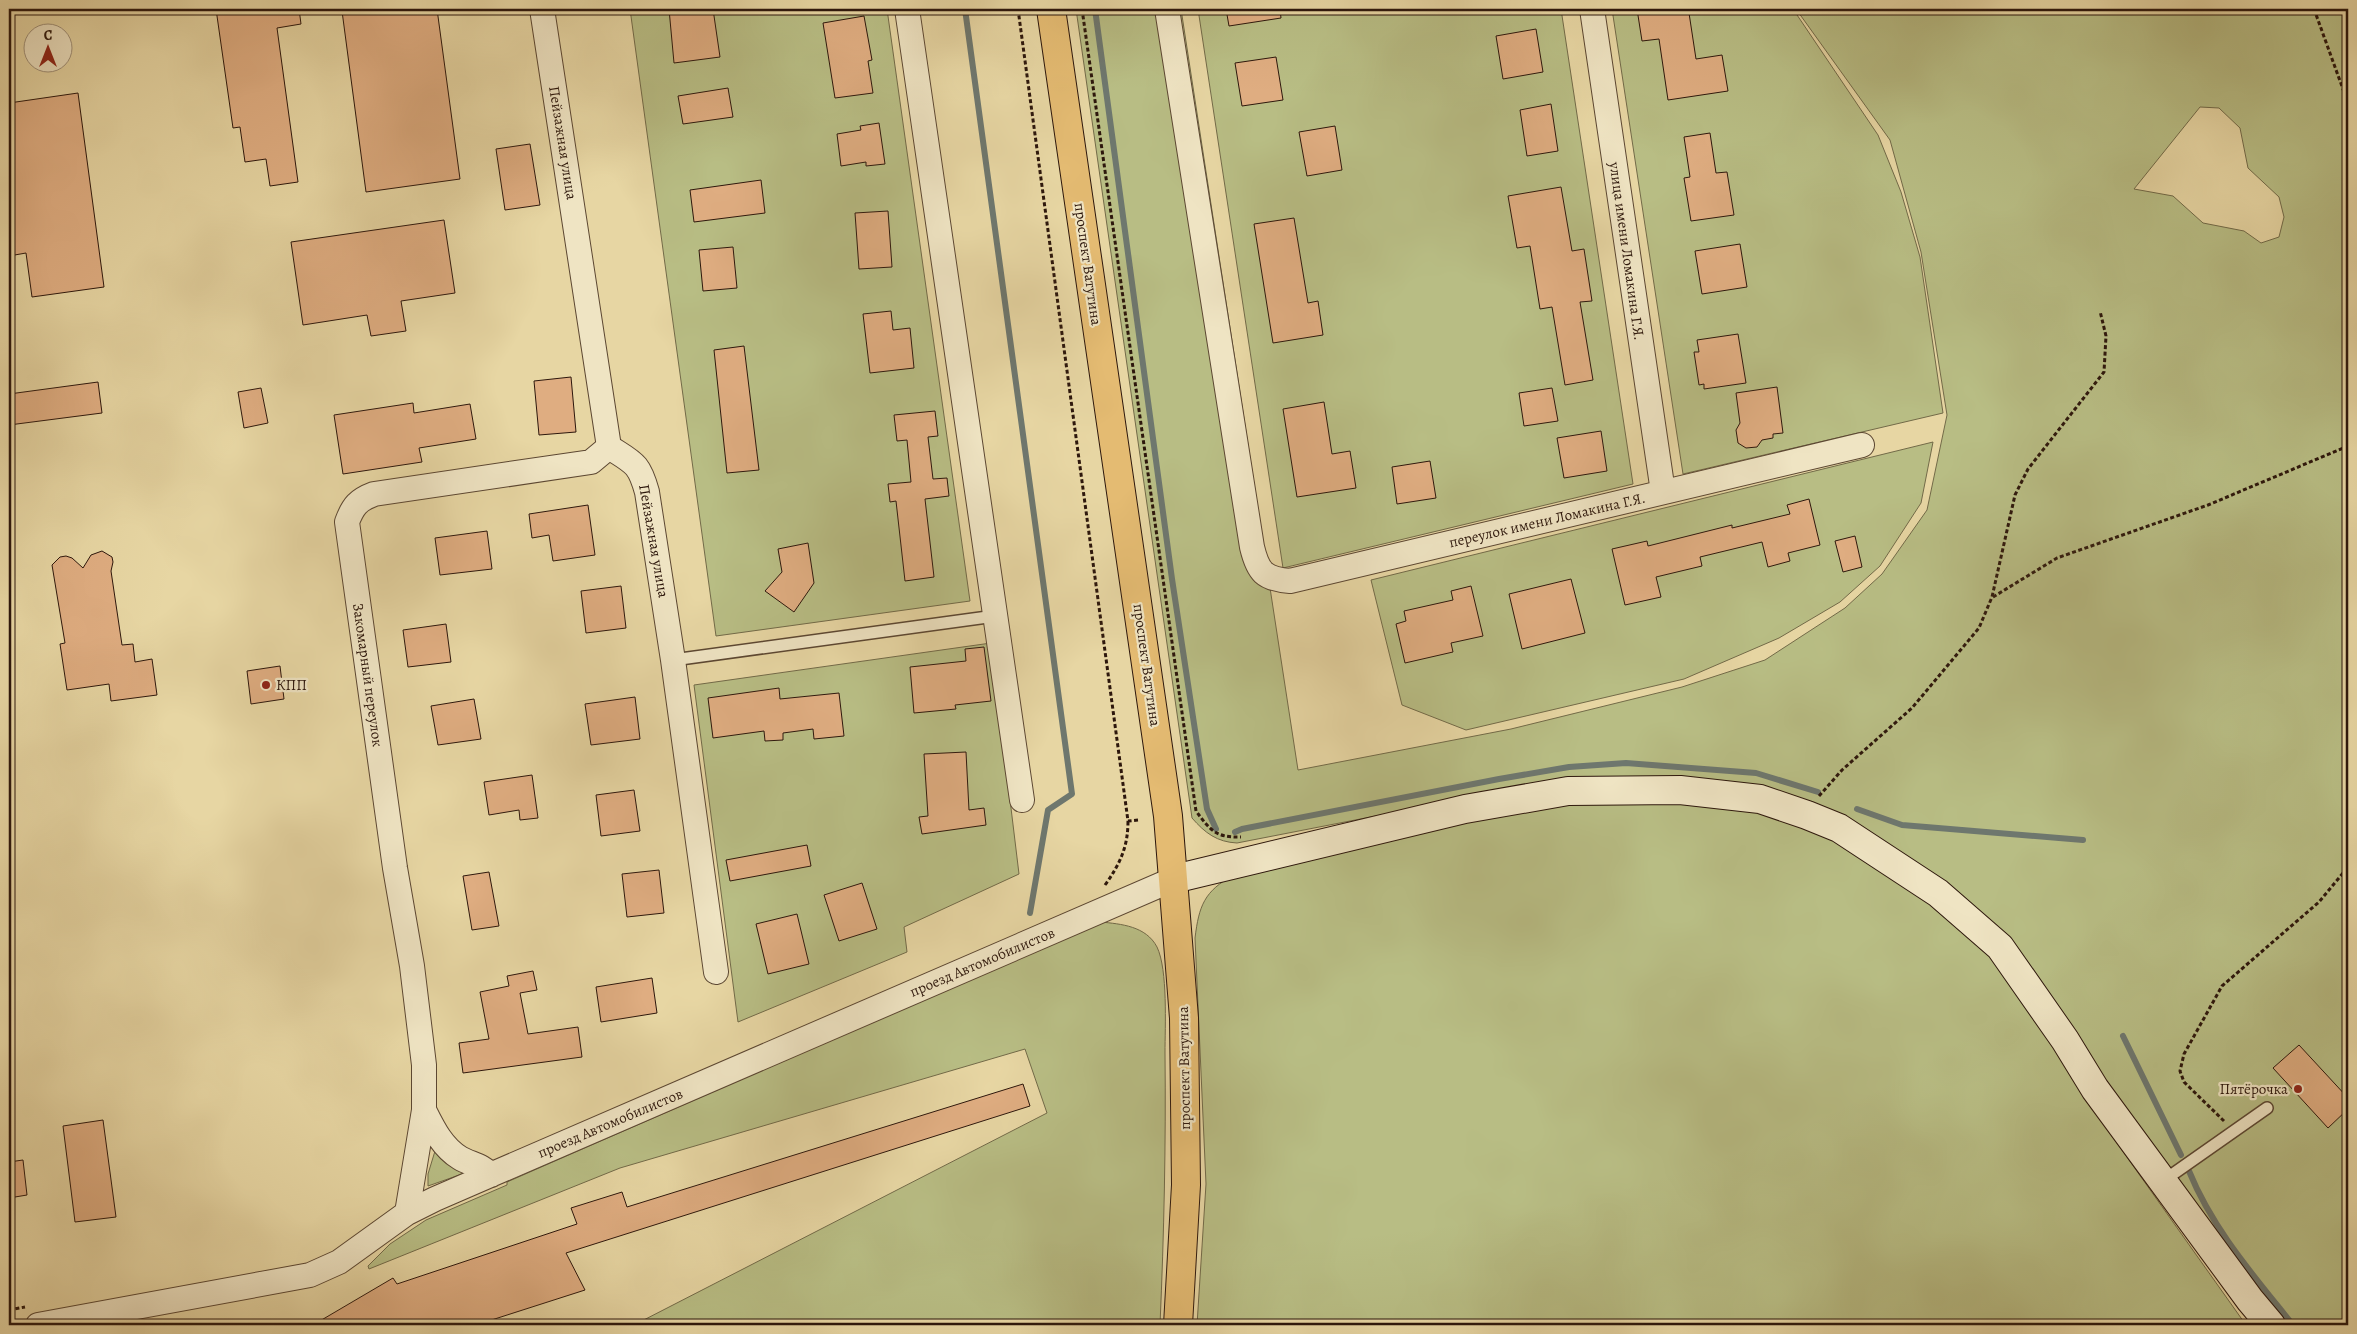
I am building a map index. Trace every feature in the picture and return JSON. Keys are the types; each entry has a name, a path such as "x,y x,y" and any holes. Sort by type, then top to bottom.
{"main road":[{"name":"проспект Ватутина","path":"1050,9 1168,816 1184,1018 1186,1185 1178,1325"}],"street":[{"name":"Пейзажная улица","path":"542,9 609,434 609,447 630,460 642,471 648,492 674,660 716,972"},
{"path":"907,9 1022,800"},
{"name":"переулок имени Ломакина Г.Я.","path":"1168,9 1252,547 1256,566 1272,579 1290,580 1862,445"},
{"name":"улица имени Ломакина Г.Я.","path":"1592,9 1663,492"},
{"name":"Закомарный переулок","path":"407,1214 424,1110 424,1065 412,966 395,868 347,522 352,509 360,500 374,494 591,462 609,447"},
{"path":"1174,879 1465,809 1568,791 1680,790 1760,799 1839,828 1938,893 2000,946 2066,1040 2095,1089 2271,1325"},
{"name":"проезд Автомобилистов","path":"38,1325 310,1275 339,1262 407,1214 491,1175 1174,879"},
{"name":"Закомарный переулок","path":"424,1110 441,1142 459,1158 486,1170 491,1175"}],"lane":[{"path":"674,660 995,616"},
{"path":"2163,1181 2267,1108"}],"path":[{"path":"1018,9 1128,821 1138,820"},
{"path":"1082,9 1196,811 1216,834 1225,837 1249,835"},
{"path":"2314,9 2348,103"},
{"path":"1807,815 1815,800 1842,770 1912,708 1979,628 1992,598 2015,495 2028,470 2104,372 2106,336 2100,311"},
{"path":"1992,598 2057,558 2208,505 2348,446"},
{"path":"2234,1131 2184,1082 2180,1071 2184,1054 2222,986 2319,902 2348,867"}],"green space":[{"path":"630,9 887,9 970,601 716,636"},
{"path":"1076,9 1181,9 1298,770 1511,729 1682,687 1765,660 1845,608 1882,574 1927,510 1947,415 1921,252 1890,140 1796,9 2348,9 2348,1325 2279,1325 2005,942 1811,802 1463,799 1237,843 1217,839 1192,818","holes":["2200,107 2219,108 2240,128 2248,168 2279,197 2284,217 2279,237 2261,243 2244,231 2203,223 2173,196 2134,189"]},
{"path":"1198,9 1561,9 1633,484 1283,568"},
{"path":"1612,9 1793,9 1878,135 1901,192 1920,257 1943,413 1683,474"},
{"path":"1933,442 1921,503 1880,566 1840,602 1779,638 1684,679 1466,730 1402,705 1371,580"},
{"path":"991,643 1019,874 904,927 907,952 738,1022 694,685"},
{"path":"1571,802 1681,803 1755,812 1832,837 1933,902 1990,955 2055,1048 2085,1098 2246,1325 1197,1325 1206,1184 1195,938 1201,908 1205,900 1216,887 1234,875 1468,822"},
{"path":"1101,922 1140,930 1157,947 1163,969 1165,1121 1160,1325 634,1325 1047,1113 1025,1049 620,1168 369,1269 368,1266 390,1244 426,1220 507,1185 507,1182"},
{"path":"435,1151 444,1160 465,1173 428,1186 428,1174"}],"building":[{"path":"216,9 299,9 301,24 277,28 298,182 270,186 266,159 245,162 240,127 233,128"},
{"path":"361,9 437,9 460,179 366,192 342,11"},
{"path":"669,9 713,9 720,57 674,63"},
{"path":"1226,9 1280,9 1281,18 1229,26"},
{"path":"1637,9 1680,9 1681,14 1689,13 1696,59 1722,55 1728,91 1668,100 1659,39 1642,41"},
{"path":"864,16 872,60 868,61 873,93 835,98 823,23"},
{"path":"1536,29 1543,72 1503,79 1496,36"},
{"path":"1276,57 1283,100 1242,106 1235,63"},
{"path":"728,88 733,117 683,124 678,96"},
{"path":"78,93 104,287 32,297 26,253 9,256 9,103"},
{"path":"1551,104 1558,151 1527,156 1520,110"},
{"path":"879,123 885,164 866,166 866,162 841,166 837,134 861,130 860,126"},
{"path":"1335,126 1342,170 1307,176 1299,132"},
{"path":"1710,133 1716,173 1727,172 1734,215 1691,221 1684,178 1690,177 1684,137"},
{"path":"530,144 540,205 505,210 496,149"},
{"path":"761,180 765,213 694,222 690,190"},
{"path":"1561,187 1572,251 1584,249 1592,301 1580,302 1593,380 1565,385 1552,307 1540,309 1530,246 1517,248 1508,196"},
{"path":"888,211 892,267 859,269 855,213"},
{"path":"1294,218 1308,303 1318,301 1323,335 1273,343 1254,224"},
{"path":"444,220 455,293 401,301 406,331 371,336 367,315 303,325 291,242"},
{"path":"1740,244 1747,287 1702,294 1695,251"},
{"path":"733,247 737,288 703,291 699,250"},
{"path":"891,311 893,330 910,328 914,368 870,373 863,314"},
{"path":"1738,334 1746,383 1704,389 1704,384 1699,385 1694,352 1699,352 1697,340"},
{"path":"744,346 759,470 727,473 714,350"},
{"path":"571,377 576,432 539,435 534,381"},
{"path":"98,382 102,413 9,425 9,394"},
{"path":"1777,387 1783,433 1773,434 1773,438 1762,440 1757,447 1746,448 1738,443 1736,430 1740,423 1736,393"},
{"path":"261,388 268,423 244,428 238,392"},
{"path":"1552,388 1558,421 1524,426 1519,393"},
{"path":"1324,402 1332,454 1350,451 1356,488 1297,497 1283,409"},
{"path":"413,403 414,413 470,404 476,439 419,448 422,462 343,474 334,415"},
{"path":"935,411 938,436 928,437 933,479 947,478 949,496 925,499 934,577 905,581 896,501 890,502 888,484 911,482 907,440 897,441 894,415"},
{"path":"1601,431 1607,471 1564,478 1557,438"},
{"path":"1430,461 1436,498 1397,504 1392,467"},
{"path":"1809,499 1820,545 1788,553 1790,561 1768,567 1762,542 1700,557 1702,566 1656,577 1661,597 1625,605 1612,549 1647,541 1648,546 1732,525 1732,528 1790,514 1787,505"},
{"path":"588,505 595,555 553,561 549,535 532,538 529,514"},
{"path":"487,531 492,569 440,575 435,538"},
{"path":"1855,536 1862,567 1843,572 1835,541"},
{"path":"808,543 814,583 794,612 765,591 782,572 778,549"},
{"path":"102,551 112,557 111,571 122,645 133,644 135,662 152,659 157,695 111,701 109,684 67,690 60,644 65,643 52,565 60,557 66,556 72,558 83,568 91,555"},
{"path":"1571,579 1585,633 1522,649 1509,594"},
{"path":"621,586 626,628 586,633 581,591"},
{"path":"1471,586 1483,636 1451,643 1453,652 1405,663 1396,624 1406,621 1404,611 1453,600 1451,591"},
{"path":"446,624 451,662 408,667 403,630"},
{"path":"984,647 991,701 955,705 956,709 914,713 910,667 966,661 965,649"},
{"name":"КПП","path":"280,666 284,699 251,704 247,671"},
{"path":"779,688 780,699 839,693 844,736 814,739 813,729 783,733 783,740 765,741 764,731 713,738 708,698"},
{"path":"635,697 640,739 591,745 585,704"},
{"path":"474,699 481,739 438,745 431,706"},
{"path":"966,752 969,810 984,808 986,825 922,834 919,817 928,816 924,754"},
{"path":"532,775 538,818 520,820 519,810 489,815 484,782"},
{"path":"634,790 640,831 601,836 596,795"},
{"path":"807,845 811,866 730,881 726,860"},
{"path":"659,870 664,913 627,917 622,874"},
{"path":"489,872 499,926 472,930 463,876"},
{"path":"862,883 877,929 839,941 824,895"},
{"path":"797,914 809,964 768,974 756,924"},
{"path":"533,971 537,990 520,993 528,1034 578,1027 582,1057 463,1073 459,1043 489,1039 480,992 509,986 507,976"},
{"path":"652,978 657,1013 601,1022 596,987"},
{"path":"2299,1045 2348,1098 2348,1109 2328,1128 2273,1068"},
{"path":"1023,1084 1030,1106 566,1253 585,1290 476,1325 313,1325 393,1278 397,1284 577,1224 571,1208 622,1192 627,1207"},
{"path":"103,1120 116,1217 75,1222 63,1126"},
{"path":"23,1160 27,1195 9,1198 9,1162"}],"waterway":[{"path":"965,9 1072,794 1048,810 1030,913"},
{"path":"1095,9 1172,579 1207,809 1216,829"},
{"path":"1235,832 1242,829 1499,779 1569,767 1626,763 1756,773 1818,792"},
{"path":"1857,809 1902,825 2083,840"},
{"path":"2123,1036 2181,1155"},
{"path":"2189,1171 2199,1193 2222,1233 2293,1325"}],"place":[{"name":"КПП","path":"266,685"},
{"name":"Пятёрочка","path":"2298,1089"}]}
